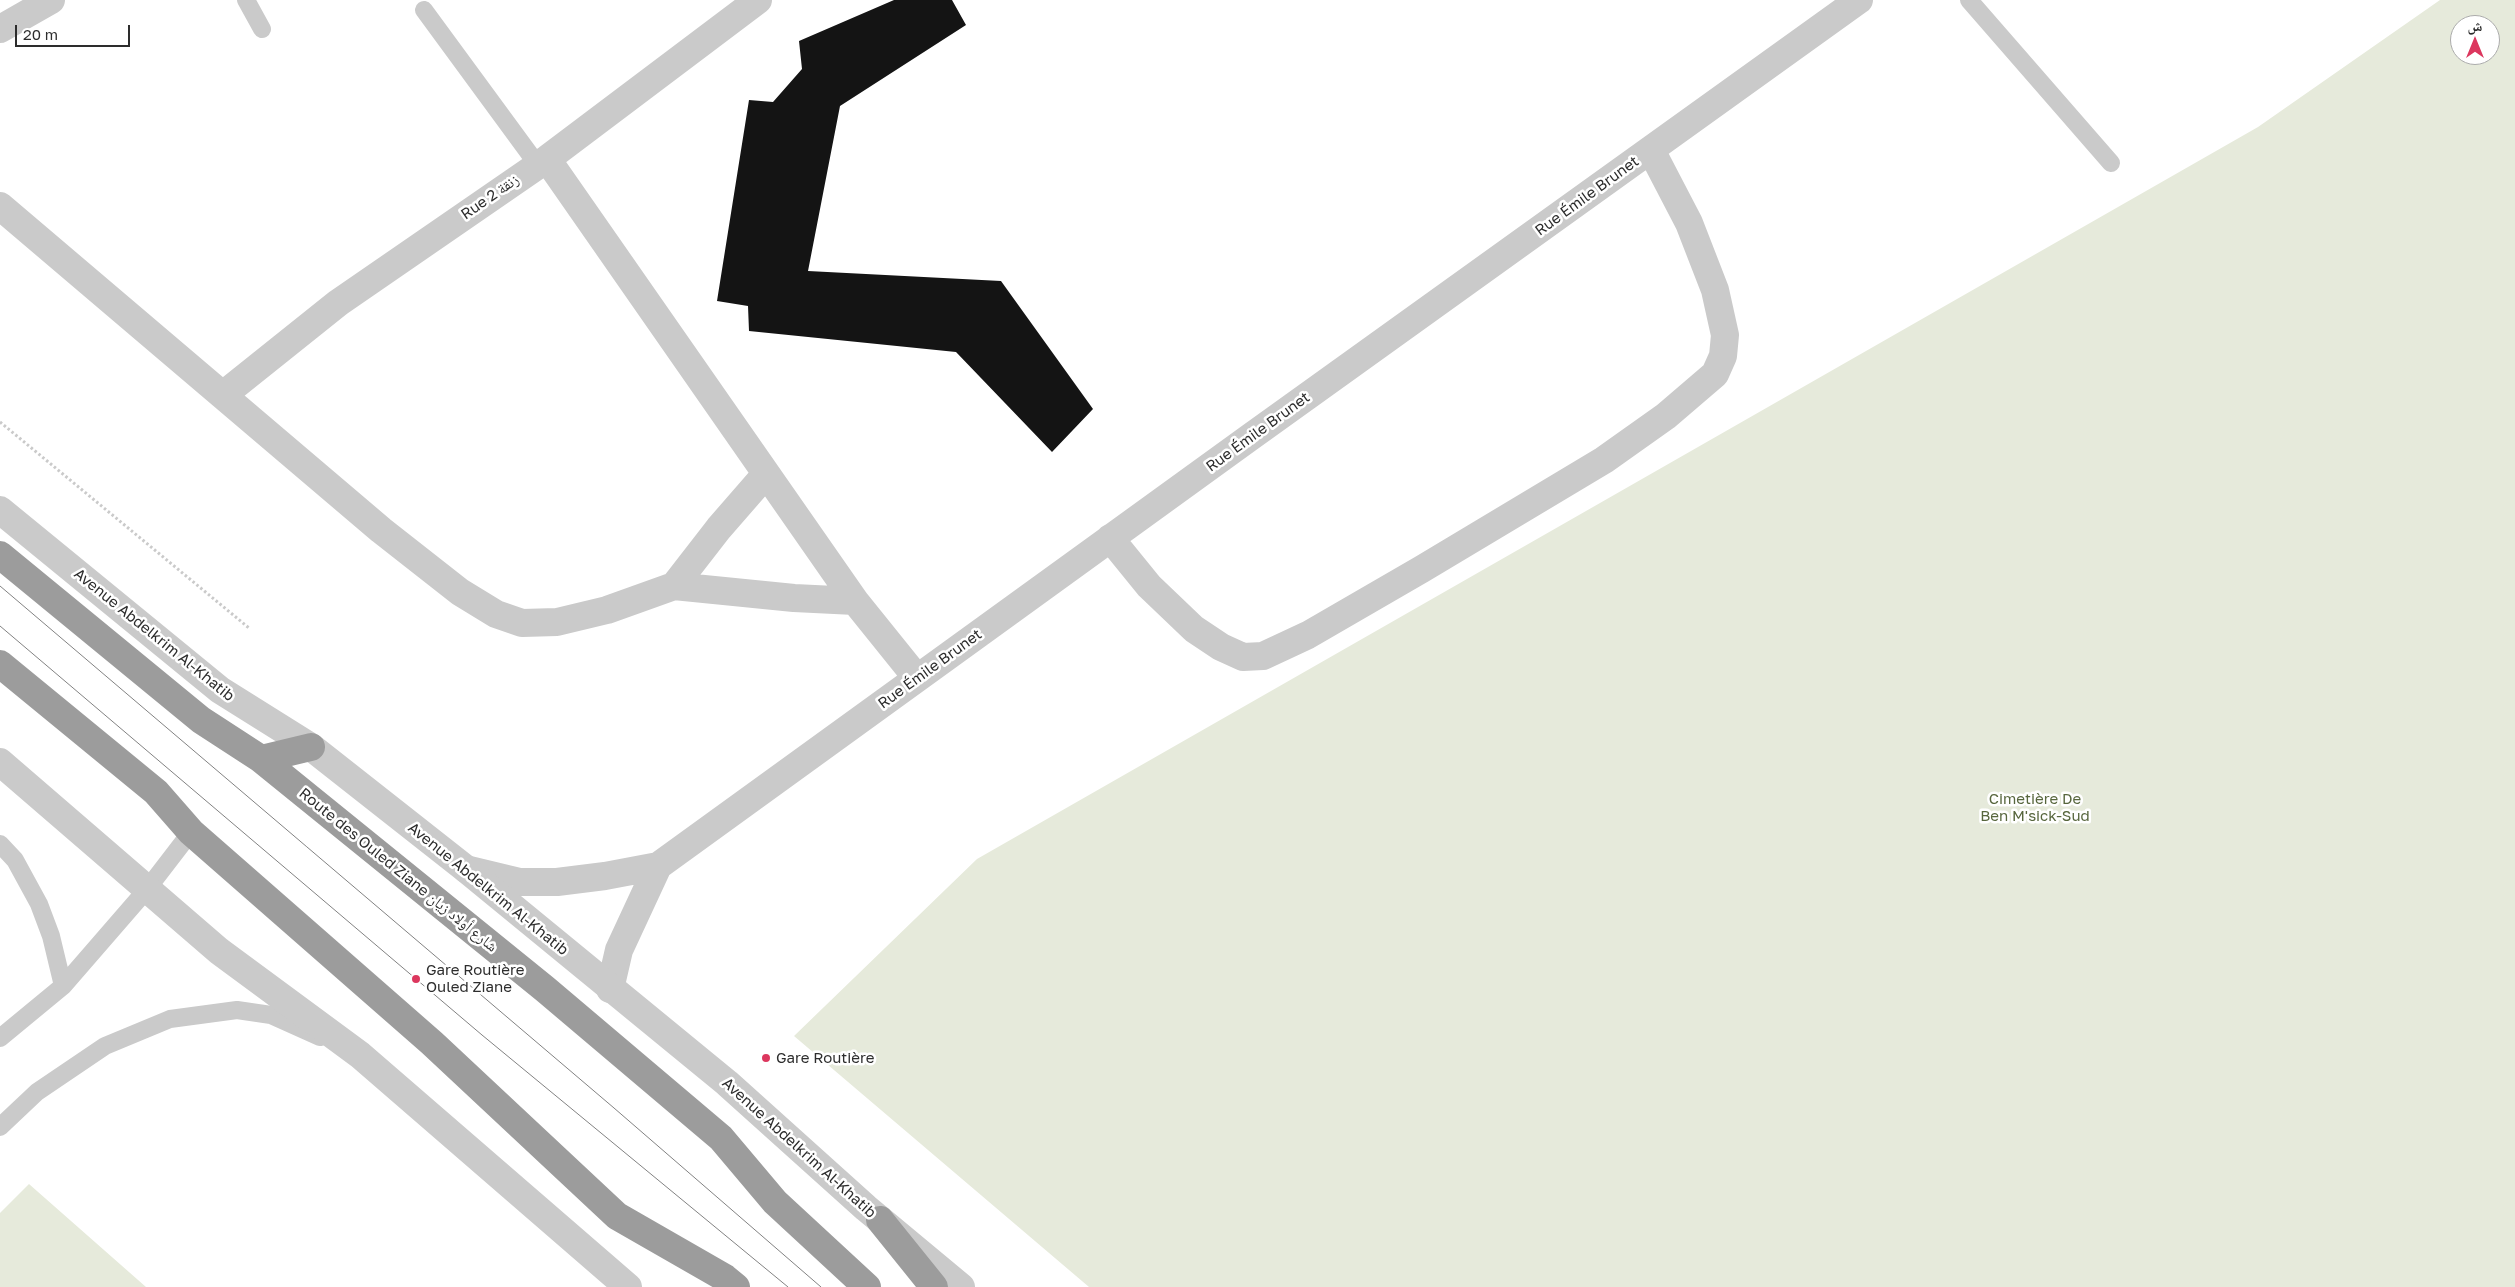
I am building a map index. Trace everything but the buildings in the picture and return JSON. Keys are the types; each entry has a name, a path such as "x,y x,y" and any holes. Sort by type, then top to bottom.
{"highway":[{"name":"Route des Ouled Ziane شارع أولاد زيان","path":"0,555 201,720 261,759 545,989 722,1138 775,1202 867,1287"},
{"path":"0,664 156,792 191,832 432,1042 617,1216 725,1278 736,1287"},
{"path":"261,759 311,747"},
{"path":"880,1220 934,1287"}],"street":[{"path":"0,28 51,0"},
{"name":"Rue Émile Brunet","path":"466,869 520,882 557,882 605,876 658,866 1110,538 1859,0"},
{"name":"Rue 2 زنقة","path":"223,395 338,303 542,161 754,1"},
{"path":"1110,538 1149,586 1194,629 1221,647 1243,657 1263,656 1308,635 1422,569 1604,460 1666,416 1715,374 1723,356 1725,335 1716,290 1689,223 1651,150"},
{"path":"542,161 855,601 917,678"},
{"path":"0,206 381,530 460,592 496,614 522,623 557,622 607,610 674,586 794,598 855,601"},
{"path":"674,586 719,528 766,474"},
{"name":"Avenue Abdelkrim Al-Khatib","path":"0,510 220,690 311,747 466,869 727,1083 880,1220 961,1287"},
{"path":"0,762 219,951 360,1055 628,1287"},
{"name":"Rue Émile Brunet","path":"610,989 619,950 658,866"}],"lane":[{"path":"246,0 262,29"},
{"path":"1969,0 2111,162"},
{"path":"424,10 542,161"},
{"path":"0,1038 62,986 148,888 191,832"},
{"path":"0,844 15,860 39,904 51,936 62,986"},
{"path":"0,1127 37,1092 105,1046 170,1020 237,1010 271,1015 360,1055"}],"path":[{"path":"1,424 249,628"}],"green space":[{"name":"Cimetière De Ben M'sick-Sud","path":"2440,0 2515,0 2515,1287 1089,1287 794,1036 977,859 2258,127"},
{"path":"29,1184 146,1287 0,1287 0,1213"}],"tram line":[{"path":"0,586 614,1108 821,1287"},
{"path":"0,626 482,1035 788,1287"}],"place":[{"name":"Gare Routière Ouled Ziane","path":"416,979"},
{"name":"Gare Routière","path":"766,1058"}]}
